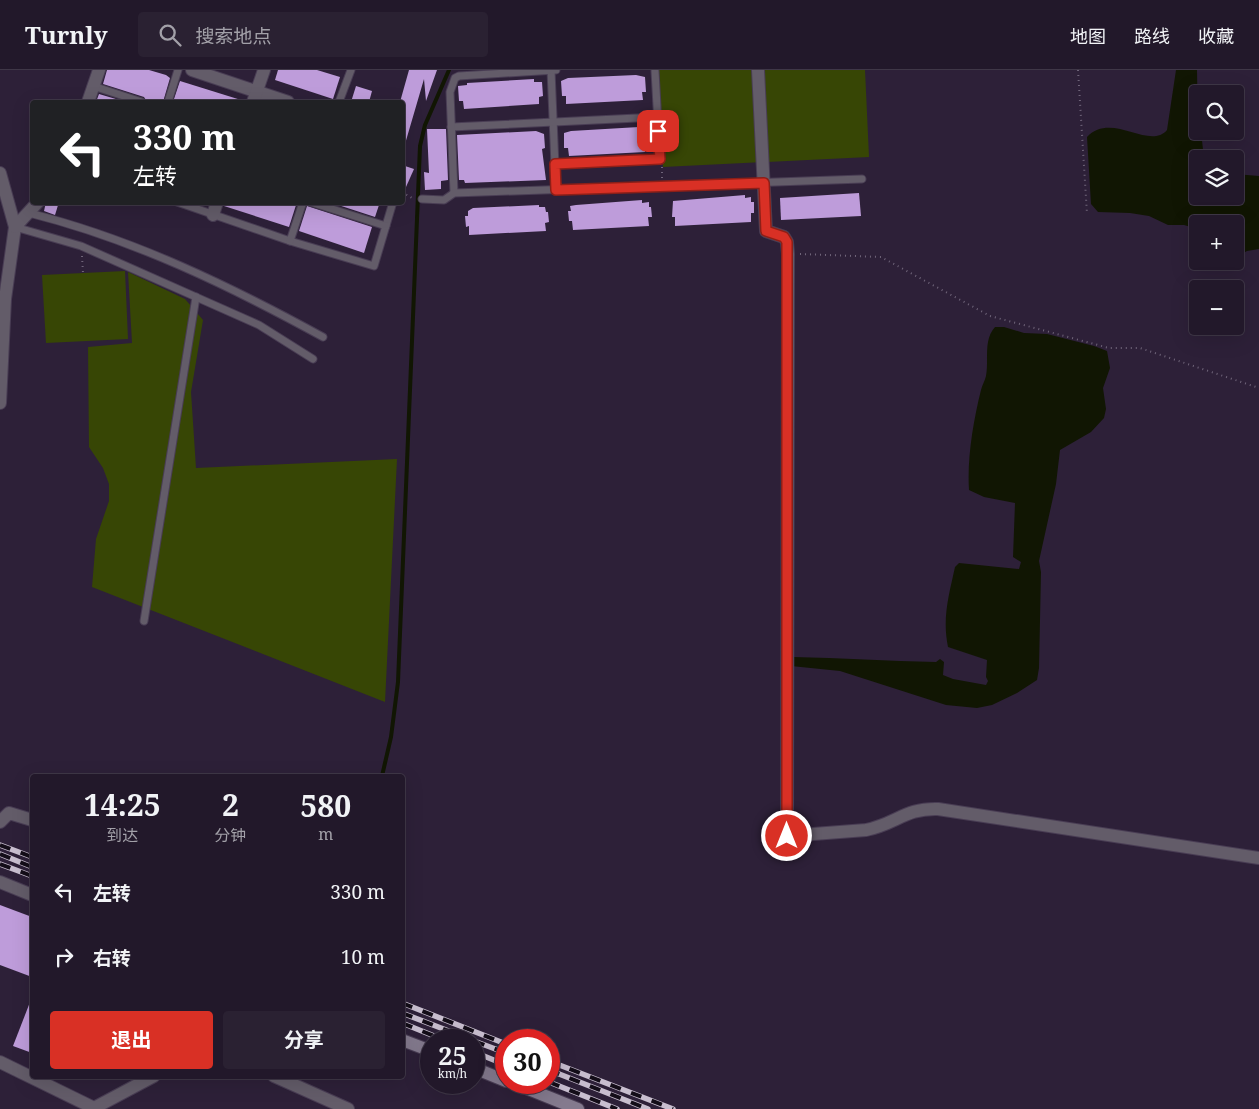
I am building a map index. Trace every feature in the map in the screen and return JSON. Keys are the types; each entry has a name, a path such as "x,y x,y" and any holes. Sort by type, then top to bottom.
{"main road":[{"path":"405,1041 420,1047"},
{"path":"541,1094 578,1109"}],"street":[{"path":"89,100 99,70"},
{"path":"192,70 254,97 274,100"},
{"path":"254,97 264,70"},
{"path":"758,70 766,231 784,237 787,242 788,254 787,836 879,828 914,810 938,809 1259,858"},
{"path":"0,174 15,227 5,299 0,403"},
{"path":"15,227 36,205"},
{"path":"213,215 216,205"},
{"path":"0,822 8,813 30,819"},
{"path":"0,882 30,894"},
{"path":"0,1062 30,1077"},
{"path":"35,1079 94,1108 148,1079"},
{"path":"281,1079 348,1109"}],"lane":[{"path":"169,100 178,70"},
{"path":"341,100 350,70"},
{"path":"551,70 556,190"},
{"path":"454,194 450,92 456,78 459,76 556,70"},
{"path":"555,164 660,159 655,71"},
{"path":"93,86 136,100"},
{"path":"452,127 658,117"},
{"path":"418,199 444,200 454,194 862,179"},
{"path":"185,205 290,241 374,266 392,205"},
{"path":"290,241 303,205"},
{"path":"320,205 386,226"},
{"path":"29,213 79,226 238,291 323,337"},
{"path":"15,227 81,246 259,325 313,359"},
{"path":"144,621 196,297"}],"path":[{"path":"1078,70 1087,214"},
{"path":"405,193 418,199"},
{"path":"81,246 83,273"},
{"path":"788,254 881,257 990,316 1109,348 1140,348 1259,388"}],"green space":[{"path":"659,70 865,70 869,157 663,167"},
{"path":"125,271 128,339 46,343 42,275"},
{"path":"128,272 185,299 203,320 191,392 196,468 397,459 385,702 92,587 96,539 109,501 109,484 103,468 89,447 88,347 132,343"}],"shaded area":[{"path":"1176,70 1197,70 1197,85 1189,85 1189,140 1202,140 1203,150 1189,150 1189,205 1244,205 1244,175 1259,176 1259,249 1244,253 1244,215 1189,215 1189,226 1168,225 1149,216 1130,213 1098,212 1091,204 1087,137 1097,130 1108,128 1150,136 1159,135 1167,130"},
{"path":"995,327 1004,327 1024,333 1047,334 1094,346 1107,351 1110,368 1103,388 1106,409 1104,418 1091,432 1060,450 1056,484 1039,561 1041,572 1039,668 1037,680 1017,693 992,705 977,708 946,705 840,671 791,666 793,657 936,662 940,659 944,662 943,675 953,679 986,685 988,681 986,677 987,660 948,647 946,626 947,607 955,567 959,563 1019,569 1021,562 1013,557 1015,503 984,497 969,490 969,466 973,428 986,376 989,338"}],"building":[{"path":"107,70 149,70 170,78 164,100 146,100 144,97 103,84"},
{"path":"278,70 317,70 340,77 333,99 275,80"},
{"path":"409,70 437,70 426,101 424,79 405,144 405,100 401,100"},
{"path":"636,75 645,77 646,92 642,92 643,100 566,104 566,96 562,96 561,81 568,78"},
{"path":"534,79 534,82 542,82 543,96 539,97 539,104 464,109 463,101 459,101 458,86 467,85 467,83"},
{"path":"180,81 241,100 174,100"},
{"path":"356,86 372,91 370,100 352,100"},
{"path":"99,94 119,100 97,100"},
{"path":"639,127 639,129 647,130 648,144 645,144 645,152 569,156 568,148 564,148 564,133 571,131"},
{"path":"427,129 446,129 448,180 441,181 441,189 425,190 424,172 429,173"},
{"path":"536,131 544,134 545,148 542,149 546,180 465,183 464,180 459,180 457,135"},
{"path":"405,166 414,169 405,189"},
{"path":"859,193 861,216 781,220 780,198"},
{"path":"745,195 745,198 751,197 751,202 754,202 754,213 751,213 751,222 675,226 675,217 672,217 673,201"},
{"path":"642,200 642,203 649,202 649,207 651,207 652,217 648,217 649,226 573,230 572,221 569,221 568,211 571,211 570,206"},
{"path":"45,205 58,205 55,215 44,211"},
{"path":"224,205 296,205 289,227"},
{"path":"338,205 379,205 375,217"},
{"path":"539,205 539,207 545,207 546,212 548,212 549,222 545,223 546,231 469,235 469,226 466,227 465,216 468,216 468,211 473,208"},
{"path":"307,206 372,227 364,253 299,231"},
{"path":"0,905 30,916 30,976 0,965"},
{"path":"30,1002 30,1052 13,1046"}],"waterway":[{"path":"382,774 391,737 398,682 420,146 425,125 449,70"}],"railway":[{"path":"0,845 30,856"},
{"path":"0,854 30,866"},
{"path":"0,864 30,875"},
{"path":"405,1004 495,1040"},
{"path":"405,1014 443,1029"},
{"path":"405,1024 420,1030"},
{"path":"485,1045 495,1049"},
{"path":"485,1056 495,1061"},
{"path":"560,1065 673,1109"},
{"path":"560,1074 648,1109"},
{"path":"560,1086 617,1109"}],"route":[{"path":"658,131 660,159 555,164 556,190 764,183 766,231 784,237 787,242 787,836"}]}
